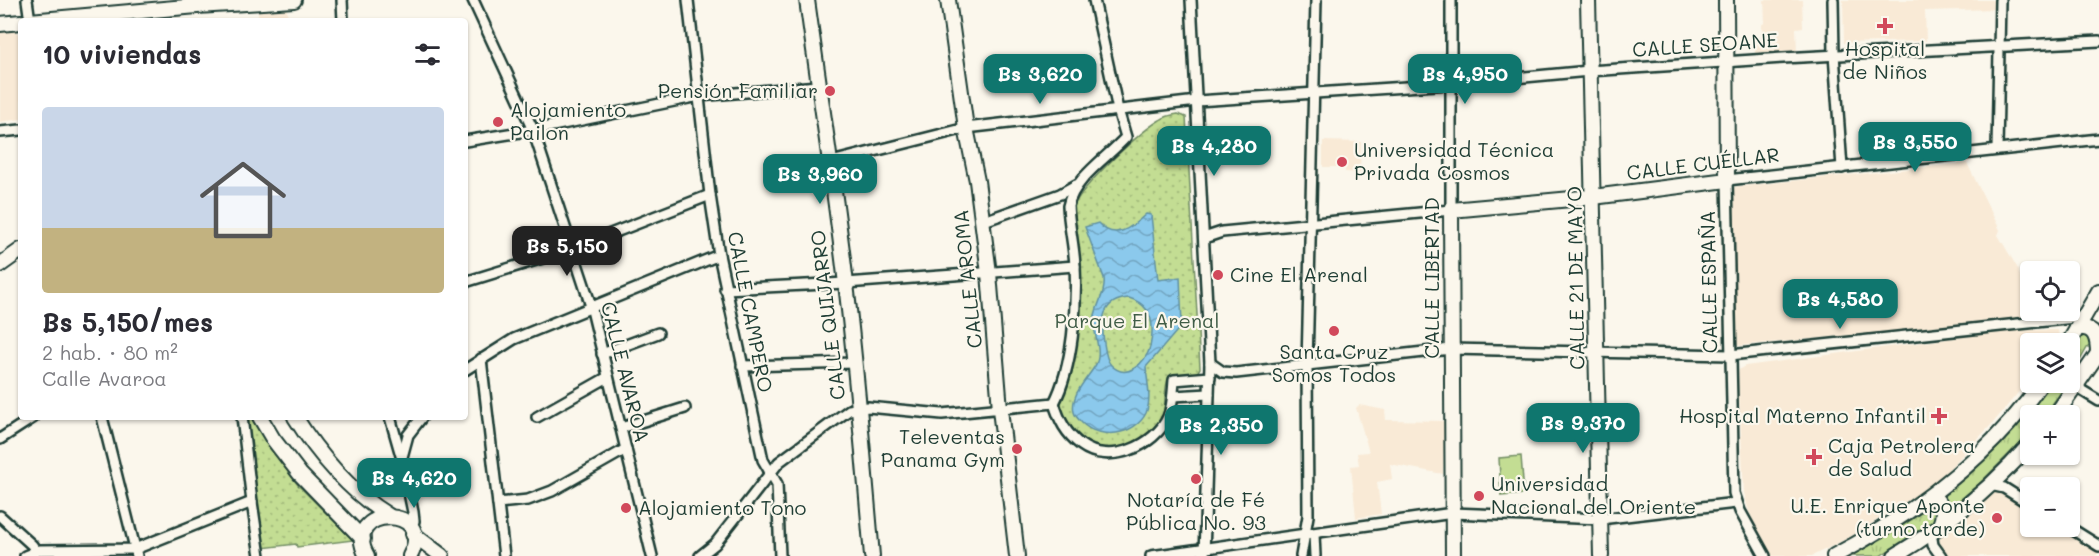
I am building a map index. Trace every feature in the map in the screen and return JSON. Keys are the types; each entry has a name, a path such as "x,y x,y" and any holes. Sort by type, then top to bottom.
{"street":[{"path":"27,0 30,18"},
{"path":"61,18 197,3 294,0"},
{"path":"342,0 343,18"},
{"name":"CALLE AVAROA","path":"473,0 533,130 591,306 652,556"},
{"name":"CALLE CAMPERO","path":"688,0 719,255 763,460 777,484 780,556"},
{"name":"CALLE QUIJARRO","path":"807,0 846,283 872,556"},
{"name":"CALLE AROMA","path":"948,0 989,273 1000,409 1017,556"},
{"path":"981,222 1060,194 1078,184 1126,137 1094,0"},
{"path":"1191,0 1210,363 1205,552"},
{"path":"1315,556 1309,534 1308,516 1307,364 1316,0"},
{"name":"CALLE LIBERTAD","path":"1451,0 1453,556"},
{"name":"CALLE 21 DE MAYO","path":"1588,0 1601,556"},
{"name":"CALLE ESPAÑA","path":"1726,0 1727,180 1734,492 1736,503 1765,556"},
{"path":"1833,0 1834,54 1842,168"},
{"path":"1997,149 2000,0"},
{"path":"197,3 198,18"},
{"path":"0,24 18,22"},
{"name":"CALLE SEOANE","path":"831,162 966,128 1197,101 1834,54 2099,41"},
{"path":"468,141 533,130 699,96 818,86"},
{"path":"0,132 18,130"},
{"name":"CALLE CUÉLLAR","path":"1204,238 1222,232 1593,196 2099,139"},
{"path":"1054,403 1060,392 1068,362 1075,302 1075,266 1068,206 1078,184"},
{"path":"468,281 572,249 710,195"},
{"path":"0,265 18,252"},
{"path":"468,368 514,339 719,255"},
{"path":"725,289 846,283 1075,266"},
{"path":"2075,333 2099,291"},
{"path":"1210,363 1222,372 1236,373 1451,348 1730,355 2081,323 2093,332 2097,339 2099,353 2080,381"},
{"path":"602,354 658,333"},
{"path":"481,360 504,556"},
{"path":"742,366 854,363"},
{"path":"537,417 608,377"},
{"path":"1054,403 1064,428 1081,445 1091,450 1108,453 1131,449 1149,441 1169,415 1174,380 1209,377"},
{"path":"2080,386 2081,390 2099,401"},
{"path":"1834,556 1896,520 1932,495 1993,441 2033,393"},
{"path":"1173,396 1209,394"},
{"path":"700,556 715,544 779,462 849,410 868,406 942,414 1054,403"},
{"path":"621,428 685,408"},
{"path":"0,439 29,420"},
{"path":"103,420 136,552"},
{"path":"242,420 261,556"},
{"path":"262,420 273,439 300,474 363,539"},
{"path":"296,420 327,460 373,506 405,522 412,531 442,556"},
{"path":"391,420 413,512 414,545 410,556"},
{"path":"402,459 408,435 420,420"},
{"path":"498,502 528,500 552,491 626,449"},
{"path":"1895,556 1936,528 1990,485 2020,454"},
{"path":"1990,485 2004,488 2020,497"},
{"path":"1932,495 1944,511 1944,516 1936,528 1933,545 1941,556"},
{"path":"25,556 36,551 136,552 252,502"},
{"path":"1151,556 1205,552 1453,513 1600,519 1736,503"},
{"path":"0,516 36,551"},
{"path":"367,556 363,539 369,524 377,518 389,516"},
{"path":"1300,556 1309,534"},
{"path":"2080,534 2099,546"}],"shaded area":[{"path":"1764,0 1802,0 1803,27 1796,28 1797,52 1755,53 1754,37 1762,37 1762,24 1765,23"},
{"name":"Hospital de Niños","path":"1843,0 1998,0 1998,9 1925,11 1926,41 1844,43"},
{"path":"287,9 288,18 259,18 258,11"},
{"path":"14,29 18,34 18,119 0,122 0,31"},
{"name":"Universidad Técnica Privada Cosmos","path":"1323,141 1361,142 1360,173 1345,172 1345,167 1323,167"},
{"path":"1967,163 2000,230 1998,235 2018,269 2020,319 1736,346 1733,342 1731,193 1733,187"},
{"path":"2015,330 2058,330 2058,333 2020,333 2020,390 1993,423 1945,473 1929,487 1893,510 1848,538 1812,556 1769,556 1749,512 1744,493 1738,372 1745,366"},
{"path":"1359,405 1385,410 1386,420 1445,421 1443,474 1390,464 1392,479 1377,482 1381,514 1356,518 1351,466 1359,465 1357,453 1369,452 1356,408"},
{"name":"U.E. Enrique Aponte (turno tarde)","path":"2000,492 2020,504 2020,537 2076,537 2095,548 2098,553 2096,556 1947,556 1938,546 1938,538 1993,493"}],"green space":[{"name":"Parque El Arenal","path":"1178,114 1186,117 1200,368 1197,373 1169,376 1162,419 1151,434 1142,441 1120,448 1096,447 1076,437 1058,410 1072,364 1074,206 1088,185 1126,147 1160,120"},
{"path":"2085,332 2096,340 2087,348 2080,360 2080,340"},
{"path":"2044,393 2060,393 2052,405 2033,405"},
{"path":"246,420 257,420 281,462 298,485 353,540 297,547 296,544 262,548"},
{"path":"2020,421 2020,443 1981,482 1947,511 1940,499 1997,448"},
{"path":"1521,456 1524,494 1501,496 1499,458"},
{"path":"1936,503 1940,516 1880,556 1851,556 1890,534"}],"water":[{"path":"1146,214 1151,215 1158,280 1180,277 1182,325 1146,367 1149,402 1141,421 1125,431 1098,432 1080,421 1073,406 1077,393 1097,361 1098,350 1094,322 1104,284 1104,278 1085,227 1098,223 1104,229 1117,232 1129,228","holes":["1129,298 1137,301 1148,311 1152,324 1150,347 1140,364 1129,371 1123,371 1111,365 1107,358 1103,320 1108,307 1113,303"]}],"place":[{"name":"Hospital de Niños","path":"1885,26"},
{"name":"Pensión Familiar","path":"830,91"},
{"name":"Alojamiento Pailon","path":"498,122"},
{"name":"Universidad Técnica Privada Cosmos","path":"1342,162"},
{"name":"Cine El Arenal","path":"1218,275"},
{"name":"Santa Cruz Somos Todos","path":"1334,331"},
{"name":"Hospital Materno Infantil","path":"1939,416"},
{"name":"Televentas Panama Gym","path":"1017,449"},
{"name":"Caja Petrolera de Salud","path":"1814,457"},
{"name":"Notaría de Fé Pública No. 93","path":"1196,479"},
{"name":"Universidad Nacional del Oriente","path":"1479,496"},
{"name":"Alojamiento Tono","path":"626,508"},
{"name":"U.E. Enrique Aponte (turno tarde)","path":"1997,518"}]}
